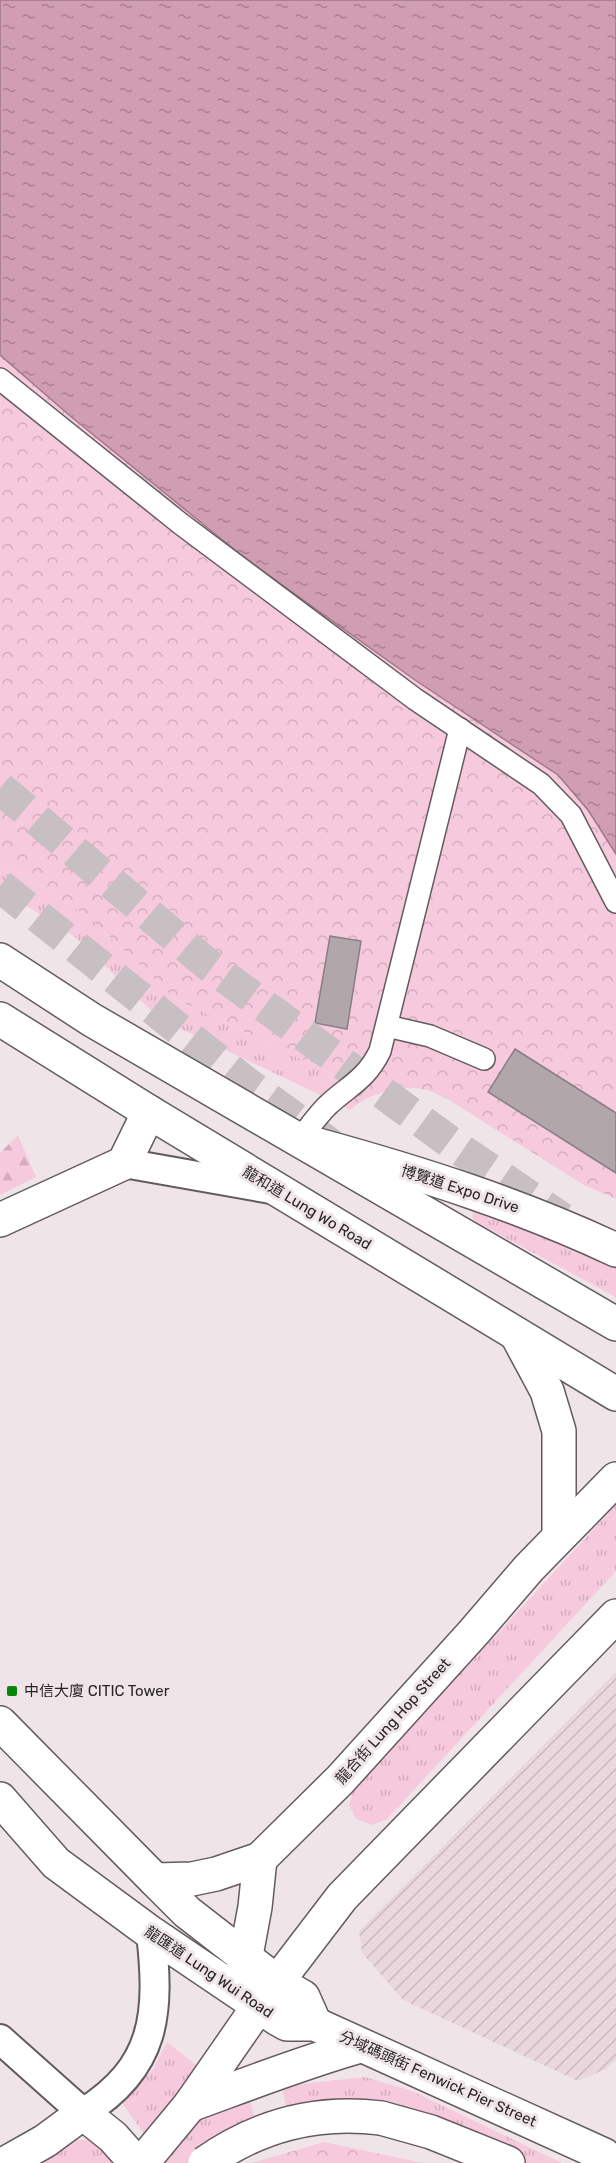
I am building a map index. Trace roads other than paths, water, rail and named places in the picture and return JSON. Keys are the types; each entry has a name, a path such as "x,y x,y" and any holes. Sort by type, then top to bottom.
{"main road":[{"path":"0,960 92,1020 616,1324"},
{"name":"龍和道 Lung Wo Road","path":"0,1019 149,1112 616,1394"},
{"path":"0,1220 124,1163 149,1112"},
{"name":"博覽道 Expo Drive","path":"299,1140 488,1196 557,1222 616,1250"},
{"path":"517,1336 547,1391 559,1431 559,1536"},
{"name":"龍合街 Lung Hop Street","path":"260,1859 340,1780 559,1536 616,1479"},
{"path":"142,2163 190,2105 258,1994 342,1896 616,1616"},
{"name":"龍匯道 Lung Wui Road","path":"0,1723 187,1912 246,1957 258,1994"},
{"name":"龍匯道 Lung Wui Road","path":"0,1799 56,1863 151,1933 195,1961 258,1994 303,1997 315,2024"},
{"path":"155,1881 192,1879 216,1874 260,1859 246,1957"},
{"name":"分域碼頭街 Fenwick Pier Street","path":"190,2105 314,2059 357,2047 315,2024"},
{"name":"分域碼頭街 Fenwick Pier Street","path":"315,2024 610,2157"},
{"name":"分域碼頭街 Fenwick Pier Street","path":"424,2074 610,2157"},
{"path":"6,2163 45,2141 83,2113 113,2137 136,2163"},
{"path":"205,2163 250,2136 305,2118 333,2115 381,2118 432,2132 508,2163"}],"street":[{"path":"0,379 181,524 460,729 541,784 571,815 616,902"},
{"path":"299,1140 328,1105 361,1080 373,1066 387,1026 417,896 460,729"},
{"path":"387,1026 430,1036 484,1059"},
{"path":"124,1163 279,1191"},
{"path":"0,2039 83,2113 110,2096 137,2063 153,2023 156,1975 151,1933"}],"water":[{"path":"0,0 616,0 616,854 588,810 558,775 415,680 247,560 69,415 0,355"}],"tunnel":[{"path":"0,788 206,963 458,1148 562,1219"},
{"path":"0,886 245,1082 331,1145"}],"place":[{"name":"中信大廈 CITIC Tower","path":"12,1691"}]}
